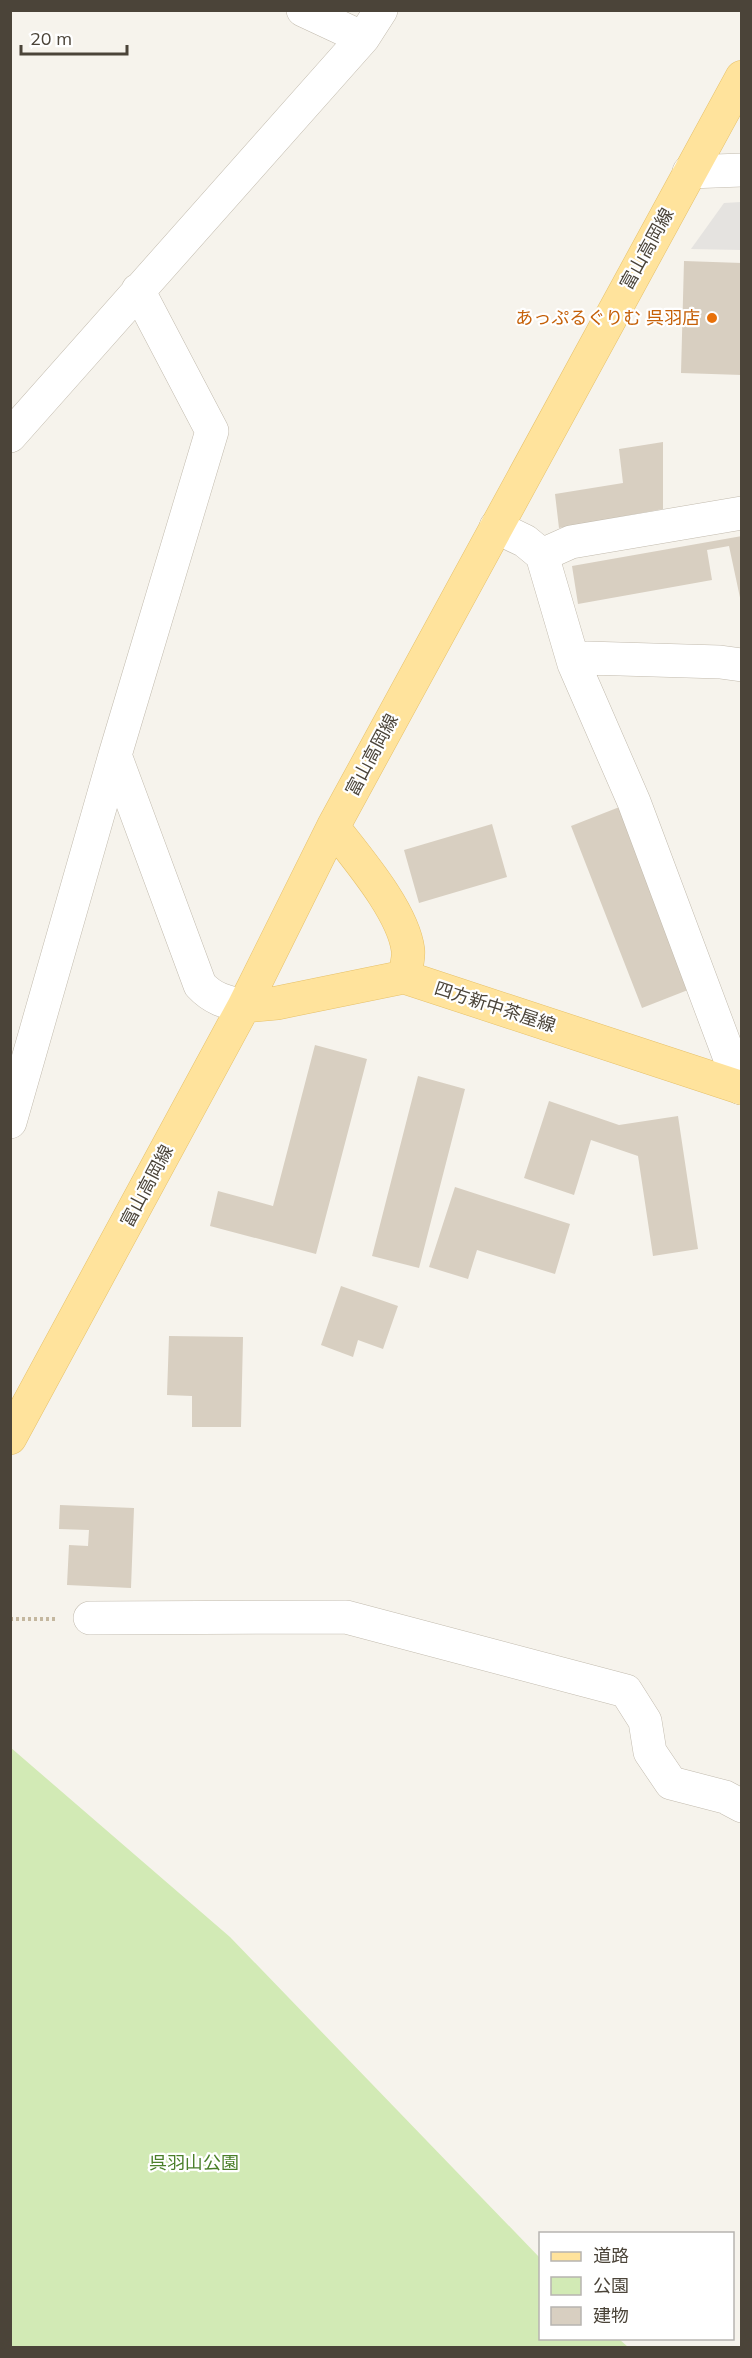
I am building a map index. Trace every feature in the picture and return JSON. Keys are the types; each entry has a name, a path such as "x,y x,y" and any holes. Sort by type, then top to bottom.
{"main road":[{"name":"富山高岡線","path":"10,1438 244,1006 333,828 741,77"},
{"path":"333,828 372,878 403,931 408,952 404,977"},
{"name":"四方新中茶屋線","path":"244,1006 277,1003 404,977 741,1088"}],"street":[{"path":"303,10 363,38"},
{"path":"10,436 363,38 381,10"},
{"path":"689,172 741,170"},
{"path":"10,1122 115,755 212,431 138,290"},
{"path":"542,555 571,542 741,513"},
{"path":"496,527 525,541 542,555 574,664 634,802 741,1088"},
{"path":"574,664 587,658 720,662 741,665"},
{"path":"115,755 200,984 210,995 222,1002 244,1006"},
{"path":"90,1618 346,1617 626,1691 645,1720 650,1752 671,1783 725,1797 741,1806"}],"path":[{"path":"10,1619 90,1618"}],"green space":[{"name":"呉羽山公園","path":"10,1747 230,1937 539,2257 539,2340 620,2340 628,2347 11,2347"}],"shaded area":[{"path":"741,202 741,250 691,249 724,203"}],"building":[{"name":"あっぷるぐりむ 呉羽店","path":"684,261 742,263 742,375 681,373"},
{"path":"663,442 663,509 559,528 555,494 623,483 619,449"},
{"path":"742,536 742,607 729,546 707,550 712,580 578,604 572,566"},
{"path":"622,806 693,988 642,1008 571,826"},
{"path":"492,824 507,877 419,903 404,850"},
{"path":"315,1045 367,1059 316,1254 210,1226 218,1191 273,1206"},
{"path":"418,1076 465,1089 419,1268 372,1256"},
{"path":"549,1101 619,1125 678,1116 698,1249 653,1256 638,1156 591,1140 574,1195 524,1178"},
{"path":"455,1187 570,1224 555,1274 477,1250 468,1279 429,1267"},
{"path":"341,1286 398,1306 383,1349 358,1340 353,1357 321,1345"},
{"path":"169,1336 243,1337 241,1427 192,1427 192,1396 167,1395"},
{"path":"60,1505 134,1508 131,1588 67,1585 69,1545 88,1546 89,1530 59,1529"}],"place":[{"name":"あっぷるぐりむ 呉羽店","path":"712,318"}]}
